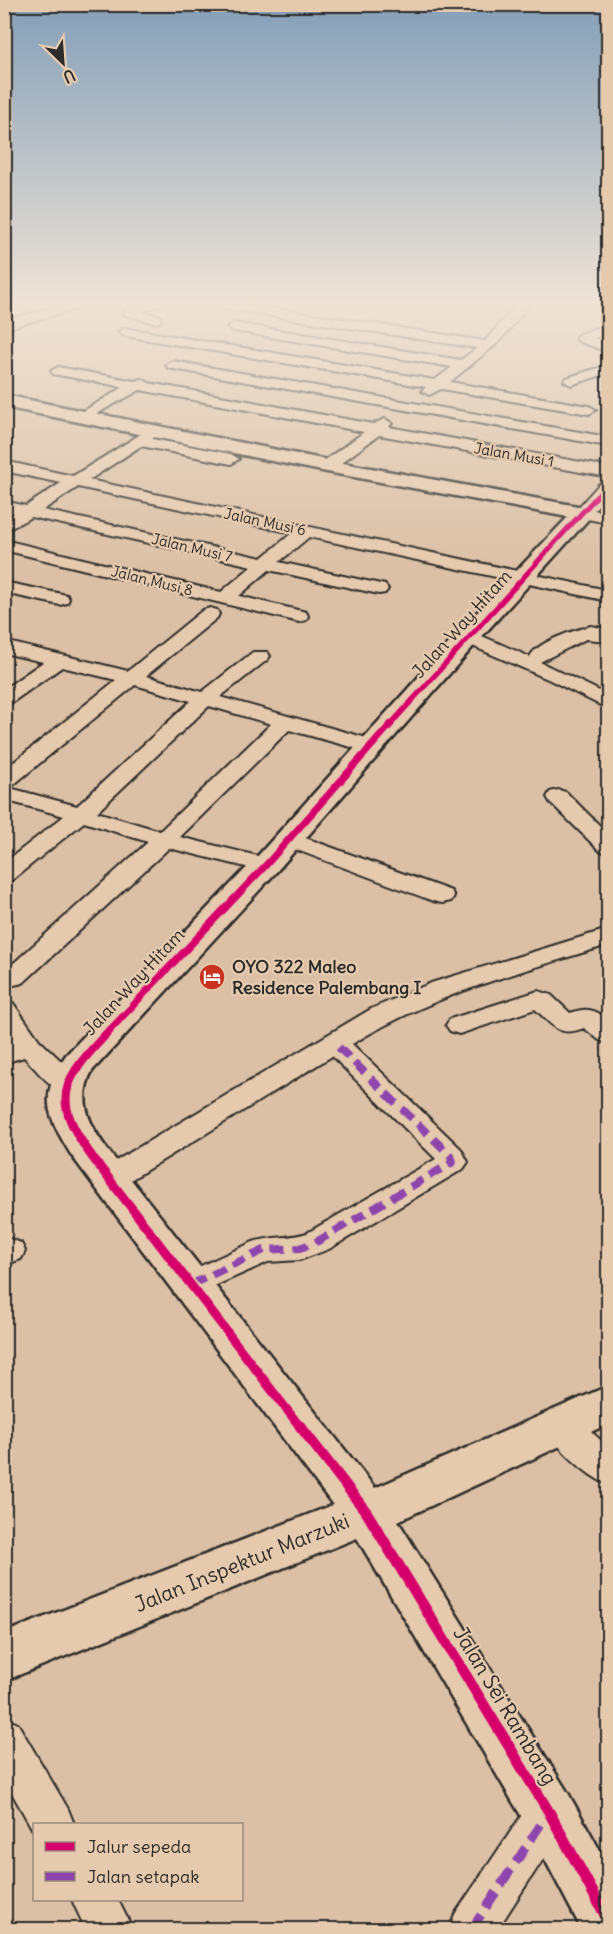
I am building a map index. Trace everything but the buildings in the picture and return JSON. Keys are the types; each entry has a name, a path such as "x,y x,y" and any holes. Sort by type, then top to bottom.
{"street":[{"path":"85,416 130,390"},
{"name":"Jalan Musi 1","path":"160,390 609,472"},
{"path":"301,390 407,406 609,442"},
{"path":"327,466 429,390"},
{"path":"474,390 589,410"},
{"path":"4,401 85,416 146,436 231,459"},
{"path":"4,527 146,436 327,466 596,516 609,484"},
{"name":"Jalan Musi 6","path":"4,466 607,596"},
{"name":"Jalan Musi 7","path":"4,506 379,590"},
{"name":"Jalan Way Hitam","path":"68,1084 79,1063 266,866 472,633 525,577 596,516"},
{"path":"224,599 305,531"},
{"name":"Jalan Musi 8","path":"4,545 299,616"},
{"path":"4,587 60,599"},
{"path":"4,780 210,614"},
{"path":"539,656 560,643 590,631 602,631 609,634"},
{"path":"472,633 539,656 609,692"},
{"path":"472,633 609,703"},
{"path":"4,647 132,678 373,747"},
{"path":"4,875 81,814 205,699 260,656"},
{"path":"4,699 59,660"},
{"path":"14,977 164,840 285,722"},
{"path":"4,793 164,840 266,866"},
{"path":"558,797 608,845"},
{"path":"289,840 442,896"},
{"path":"109,1179 380,1015 422,996 609,937"},
{"path":"459,1025 538,999 544,1001 567,1023 588,1017 609,1034"},
{"path":"4,1009 17,1050 68,1084 67,1111 76,1132 109,1179 367,1513"},
{"path":"192,1284 264,1250 300,1248 318,1241 453,1162 451,1156 334,1043"},
{"name":"Jalan Inspektur Marzuki","path":"4,1657 367,1513 560,1424 609,1404"},
{"path":"560,1424 609,1468"},
{"name":"Jalan Sei Rambang","path":"367,1513 549,1812 609,1920"},
{"path":"4,1738 52,1823"},
{"path":"471,1929 549,1812"},
{"path":"95,1901 111,1929"}],"marked path":[{"path":"192,1284 264,1250 300,1248 318,1241 453,1162 451,1156 334,1043"},
{"path":"471,1930 549,1812"}],"cycle path":[{"path":"608,484 476,628 266,865 79,1063 69,1081 66,1097 72,1123 93,1158 367,1513 549,1812 608,1920"}],"place":[{"name":"OYO 322 Maleo Residence Palembang I","path":"212,977"}]}
